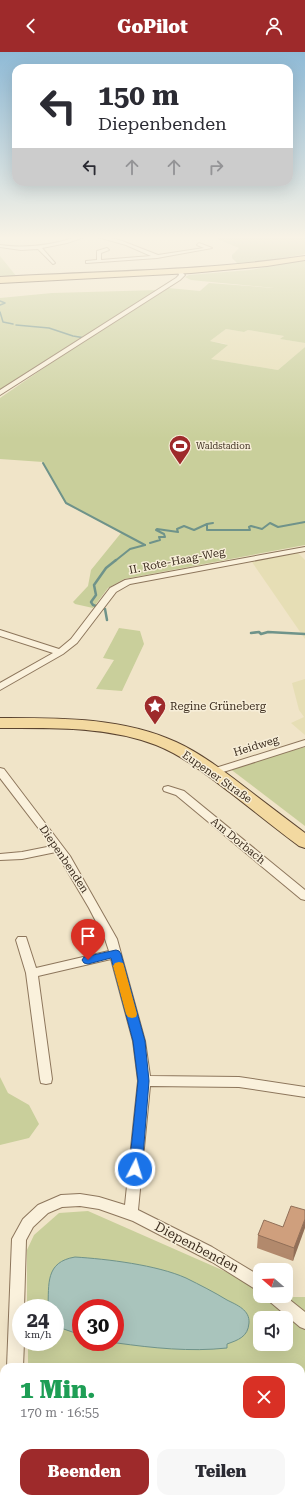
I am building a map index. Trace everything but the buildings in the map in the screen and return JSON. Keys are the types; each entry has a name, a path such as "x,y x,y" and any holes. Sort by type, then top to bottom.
{"main road":[{"name":"Eupener Straße","path":"0,722 85,726 135,734 161,741 177,748 213,772 305,842"}],"street":[{"path":"0,393 140,304"},
{"name":"II. Rote-Haag-Weg","path":"0,687 60,652 74,641 113,590 128,582 305,549"},
{"path":"0,633 60,652"},
{"name":"Heidweg","path":"213,772 305,743"},
{"name":"Diepenbenden","path":"0,771 59,848 95,908 116,954 139,1041 144,1081 131,1213"},
{"name":"Am Dorbach","path":"168,789 180,793 305,896"},
{"path":"0,857 12,858 33,855 59,848"},
{"path":"22,940 32,973 46,1079"},
{"path":"32,973 116,954"},
{"path":"144,1081 239,1082 305,1092"},
{"name":"Diepenbenden","path":"15,1363 19,1239 28,1223 37,1214 50,1206 73,1200 97,1201 131,1213 231,1264 253,1280"},
{"path":"282,1303 305,1322"}],"shaded area":[{"path":"226,329 244,332 248,330 284,336 281,339 305,343 305,347 278,370 210,359 227,344 210,341"},
{"path":"297,552 305,560 305,639 252,562"},
{"path":"305,679 305,735 291,723 304,717 299,710 292,683"}],"green space":[{"path":"0,304 138,304 0,392"},
{"path":"143,304 305,304 305,343 280,339 284,336 248,330 244,332 226,329 210,341 228,345 211,359 278,370 305,347 305,545 124,579 108,588 93,608 75,604 73,602 88,586 91,570 121,533 65,503 43,462 0,459 0,398 89,337"},
{"path":"119,628 140,631 144,644 122,691 96,689 114,660 103,658"},
{"path":"305,747 305,826 229,768"},
{"path":"0,1077 8,1093 29,1105 39,1124 29,1138 0,1145"},
{"path":"88,1211 247,1281 253,1285 253,1303 276,1303 285,1311 253,1311 253,1351 293,1351 293,1318 305,1328 305,1363 28,1363 28,1351 64,1351 64,1299 27,1299 27,1250 34,1235 59,1213"},
{"path":"293,1297 305,1297 305,1316 289,1303 293,1303"}],"water":[{"path":"75,1257 102,1259 147,1266 174,1273 212,1291 242,1308 249,1318 247,1332 239,1339 227,1344 227,1348 199,1350 172,1349 124,1344 124,1299 72,1299 72,1332 64,1329 64,1299 48,1299 48,1291 51,1275 54,1269 58,1264"}],"waterway":[{"path":"0,312 3,322 13,324"},
{"path":"16,325 49,328 73,336 85,338"},
{"path":"43,463 66,503 145,545 130,549 115,561"},
{"path":"207,524 207,530 250,530 249,527 251,526 262,529 270,523 278,527 305,522"},
{"path":"207,524 213,523"},
{"path":"150,543 160,540 159,537 165,537 164,534 156,530 157,529 178,532 177,529 184,526 194,530 207,524"},
{"path":"107,620 105,609 93,605 91,602 96,595 94,585 106,568 116,560"},
{"path":"251,633 259,632 261,634 268,632 305,634"}],"slow traffic":[{"path":"119,966 132,1014"}],"place":[{"name":"Waldstadion","path":"180,466"},
{"name":"Regine Grüneberg","path":"155,726"}],"route":[{"path":"88,960 116,954 139,1041 144,1081 135,1169"}]}
